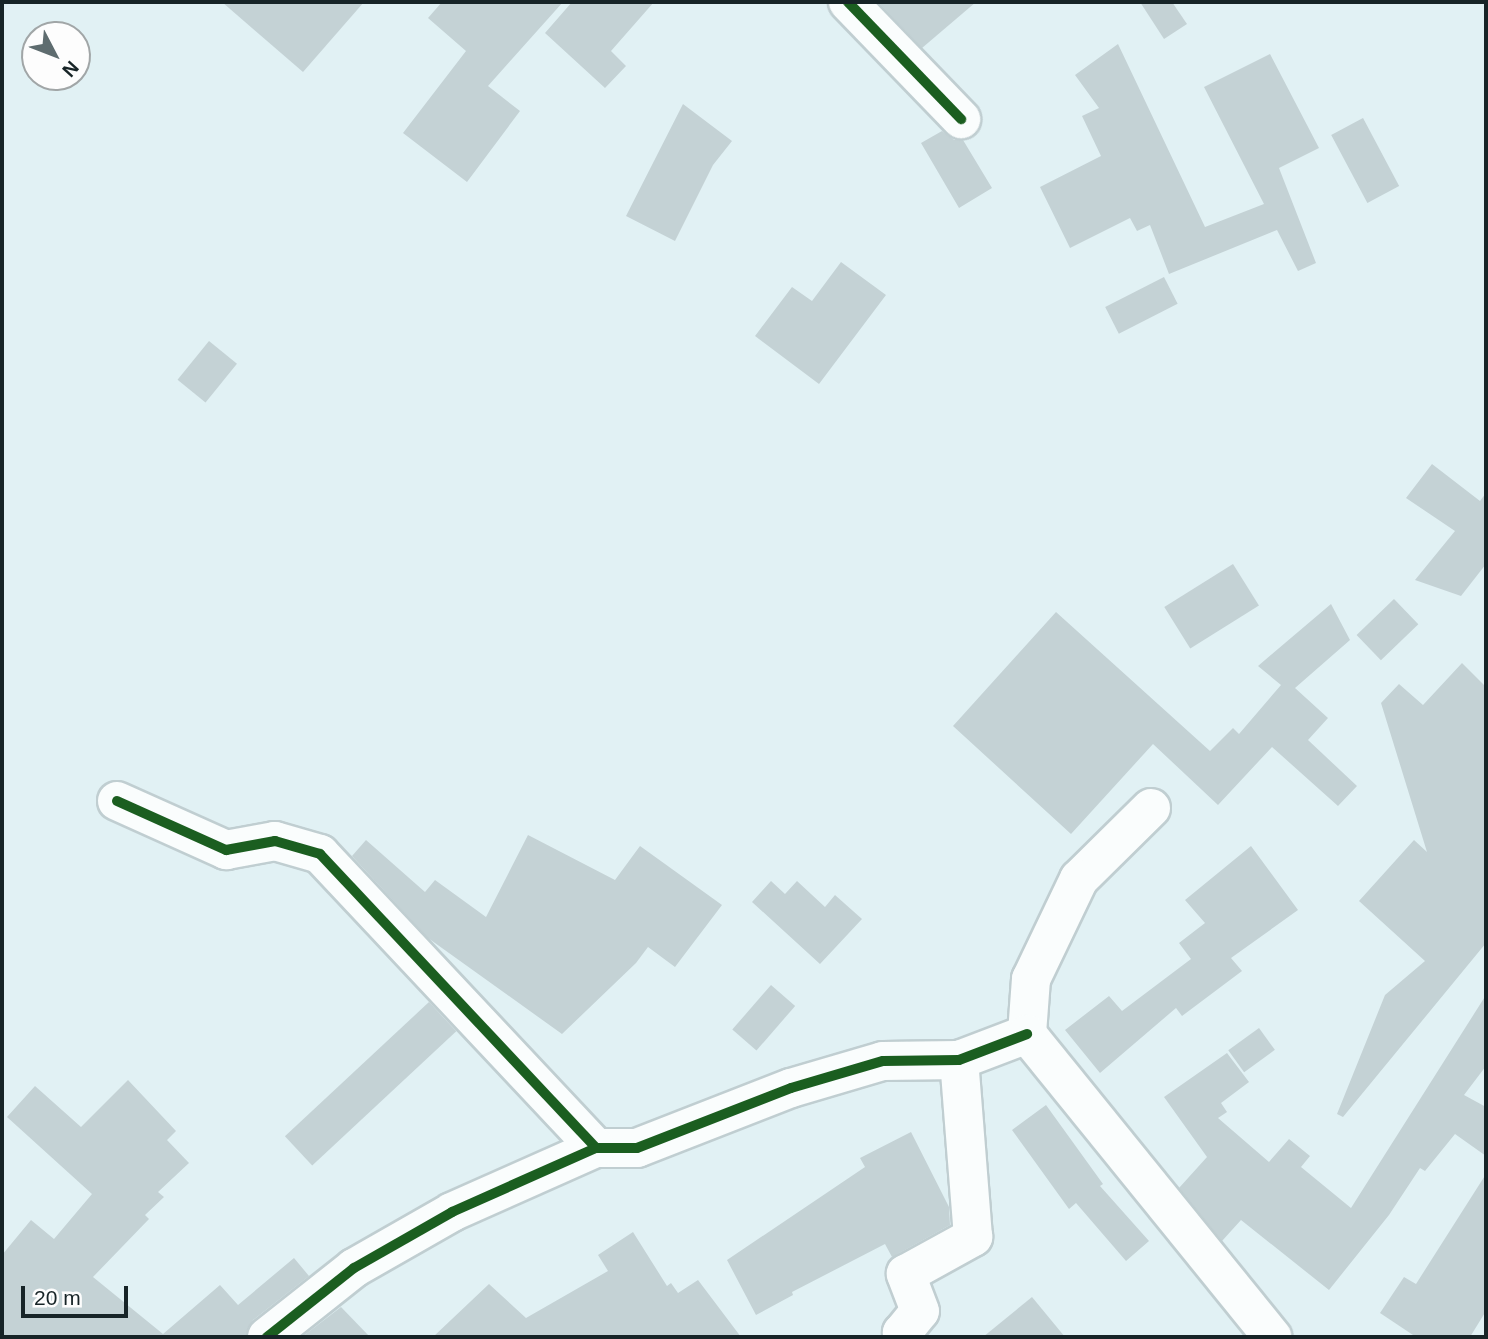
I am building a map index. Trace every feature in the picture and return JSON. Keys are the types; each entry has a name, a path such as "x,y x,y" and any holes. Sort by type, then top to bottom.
{"street":[{"path":"848,2 961,119"},
{"path":"117,801 226,850 275,841 320,854 596,1149"},
{"path":"1151,808 1079,879 1031,979 1027,1034 1272,1337"},
{"path":"267,1337 365,1262 452,1212 596,1149 637,1148 791,1088 883,1061 959,1060 1027,1034"},
{"path":"906,1337 902,1333 920,1311 906,1274 973,1237 959,1060"}],"building":[{"path":"222,2 364,2 303,72"},
{"path":"442,2 563,2 488,86 520,111 467,182 403,133 466,51 428,18"},
{"path":"572,2 654,2 611,51 626,66 605,88 545,33"},
{"path":"878,2 976,2 922,48"},
{"path":"1140,2 1172,2 1187,24 1164,39"},
{"path":"1118,44 1205,227 1264,204 1204,87 1270,54 1319,148 1279,168 1316,263 1298,271 1277,230 1169,274 1150,225 1137,231 1130,218 1070,248 1040,187 1101,156 1082,116 1099,108 1075,75"},
{"path":"683,104 732,141 713,165 675,241 626,216"},
{"path":"1363,118 1399,186 1367,203 1331,135"},
{"path":"942,131 954,140 963,140 992,188 959,208 921,143"},
{"path":"841,262 886,295 819,384 755,336 792,287 812,301"},
{"path":"1164,277 1178,304 1119,334 1105,307"},
{"path":"209,341 237,364 206,403 178,380"},
{"path":"1432,464 1480,501 1486,493 1486,564 1461,596 1415,580 1455,531 1406,498"},
{"path":"1233,564 1259,606 1190,648 1164,607"},
{"path":"1394,599 1418,624 1381,660 1357,635"},
{"path":"1331,604 1350,640 1295,688 1328,718 1308,740 1357,786 1338,806 1272,747 1218,805 1153,744 1071,834 953,726 1056,612 1210,751 1233,728 1239,734 1281,685 1258,666"},
{"path":"1462,663 1486,687 1486,943 1343,1117 1337,1114 1385,995 1425,961 1359,901 1414,840 1427,852 1381,703 1399,684 1423,705"},
{"path":"528,835 615,880 640,846 722,905 675,967 648,947 636,963 562,1034 428,938 352,856 366,840 425,892 435,880 486,917"},
{"path":"1251,846 1298,910 1231,958 1242,971 1182,1016 1176,1008 1100,1073 1065,1030 1109,996 1122,1011 1191,959 1179,943 1205,923 1185,900"},
{"path":"771,881 785,894 797,881 825,907 835,895 862,919 820,964 752,902"},
{"path":"771,985 795,1006 756,1051 732,1030"},
{"path":"1486,995 1486,1066 1464,1095 1486,1107 1486,1156 1455,1134 1425,1171 1420,1168 1389,1215 1329,1290 1241,1220 1222,1241 1179,1188 1207,1157 1164,1097 1227,1053 1249,1082 1221,1103 1227,1112 1218,1118 1269,1162 1289,1139 1310,1156 1301,1167 1351,1208"},
{"path":"429,1002 456,1031 312,1166 285,1136"},
{"path":"1259,1028 1275,1050 1244,1072 1228,1050"},
{"path":"128,1080 176,1131 167,1140 189,1163 158,1192 164,1197 145,1215 149,1219 93,1277 163,1334 220,1285 238,1305 294,1258 309,1276 253,1320 246,1337 2,1337 2,1255 31,1220 54,1239 92,1194 7,1117 35,1086 81,1127"},
{"path":"1046,1105 1103,1184 1100,1186 1149,1241 1126,1261 1076,1203 1069,1209 1012,1130"},
{"path":"911,1132 949,1207 950,1225 892,1257 885,1244 792,1292 793,1295 756,1315 727,1260 865,1167 860,1158"},
{"path":"1486,1174 1486,1311 1470,1337 1416,1337 1380,1313 1404,1277 1416,1284"},
{"path":"633,1232 667,1286 671,1283 678,1293 698,1280 741,1337 433,1337 489,1284 526,1318 608,1271 598,1255"},
{"path":"1032,1297 1065,1337 983,1337"},
{"path":"341,1307 370,1337 302,1337"}],"cycle path":[{"path":"848,2 961,119"},
{"path":"117,801 226,850 275,841 320,854 596,1148 637,1148 791,1088 883,1061 959,1060 1027,1034"},
{"path":"267,1337 354,1268 452,1212 596,1148"}]}
